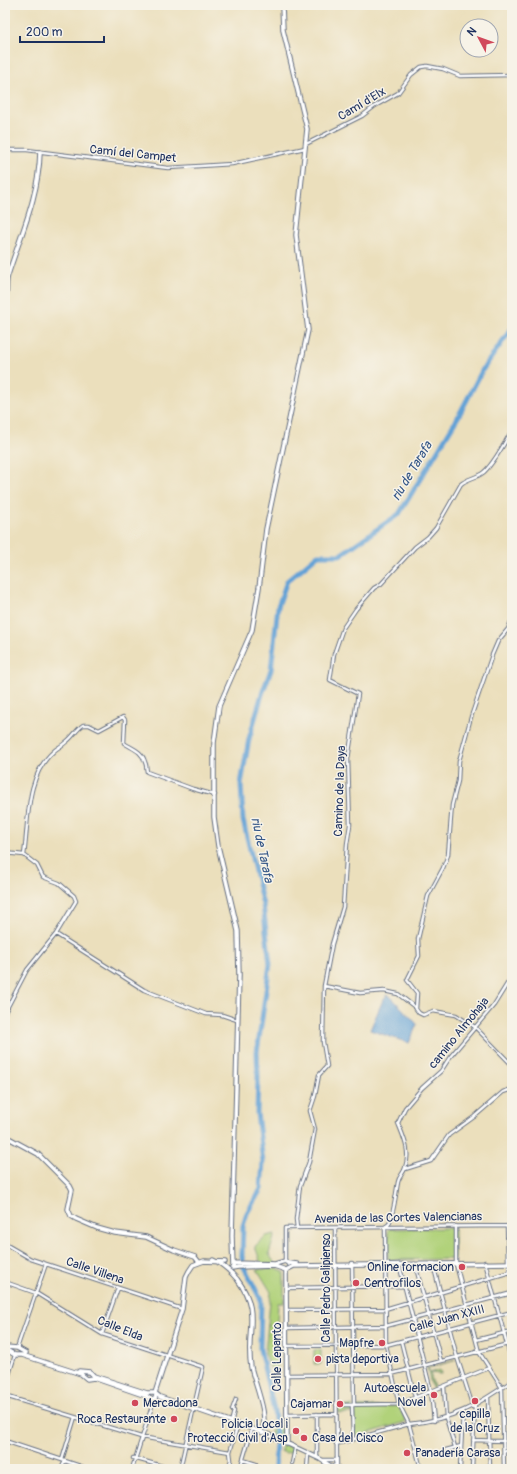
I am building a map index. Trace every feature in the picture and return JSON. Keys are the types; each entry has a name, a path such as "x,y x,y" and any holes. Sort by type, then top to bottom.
{"main road":[{"path":"260,1431 263,1426 262,1403 252,1371 250,1359 251,1304 229,1265 232,1236 238,931 218,846 214,817 214,743 219,706 252,630 266,529 308,330 296,235 307,128 283,30 282,5"},
{"path":"5,303 7,276 16,254 36,190 40,152"},
{"path":"5,1136 38,1154 70,1186 72,1190 68,1209 71,1216 97,1228 115,1233 146,1237 174,1250 195,1257 199,1262"},
{"path":"153,1397 182,1310 186,1277 193,1265 199,1262 214,1260 229,1265 285,1265 510,1262"},
{"path":"385,1264 456,1263"},
{"path":"229,1265 247,1293 252,1304 252,1366 264,1403 265,1434"},
{"name":"Calle Lepanto","path":"285,1265 287,1310 287,1444"},
{"path":"5,1348 231,1423 260,1431 265,1434"},
{"path":"86,1374 90,1372 91,1376"},
{"path":"252,1429 318,1459 330,1467"},
{"path":"287,1444 330,1467"}],"street":[{"name":"Camí d'Elx","path":"306,146 362,116 375,106 398,93 411,75 421,67 427,66 460,76 512,75"},
{"name":"Camí del Campet","path":"5,150 40,152 176,168 232,164 306,146"},
{"name":"Camino de la Daya","path":"297,1228 296,1219 300,1186 309,1162 315,1130 310,1111 315,1096 319,1075 327,1066 323,1042 324,986 332,944 343,907 347,844 350,826 348,759 358,694 330,680 334,654 343,628 356,608 415,546 428,537 443,518 461,484 466,480 482,474 505,443 512,430"},
{"path":"416,1009 417,992 407,980 419,956 418,939 428,896 443,868 448,855 450,817 458,781 459,761 471,717 492,655 498,641 508,629 512,619"},
{"path":"24,855 28,812 34,780 41,767 53,751 68,742 83,725 89,725 99,730 120,717 124,718 124,743 134,747 140,753 145,761 148,772 193,789 215,795"},
{"path":"5,853 24,855 37,865 43,877 59,883 76,898 75,905 56,934 28,970 5,1012"},
{"path":"56,934 144,990 206,1014 222,1015 237,1020"},
{"name":"camino Almohaja","path":"385,1227 389,1224 396,1205 398,1180 405,1168 407,1149 398,1123 405,1108 422,1088 442,1071 450,1057 494,1005 512,976"},
{"path":"324,986 360,994 384,991 398,994 423,1015 433,1011 456,1015 475,1027 512,1065"},
{"path":"405,1168 431,1161 449,1135 469,1121 500,1094 512,1089"},
{"path":"456,1226 456,1263 479,1352 502,1388 504,1469"},
{"path":"507,1226 510,1272 512,1277"},
{"name":"Avenida de las Cortes Valencianas","path":"285,1265 285,1228 512,1226"},
{"path":"385,1227 386,1345 399,1404 409,1424 421,1469"},
{"name":"Calle Pedro Galipienso","path":"335,1228 336,1463"},
{"name":"Calle Villena","path":"5,1244 23,1255 46,1264 182,1310"},
{"path":"486,1262 512,1363"},
{"path":"5,1387 46,1264"},
{"path":"352,1264 354,1327 353,1440"},
{"path":"399,1264 431,1391 434,1421"},
{"path":"415,1264 441,1362"},
{"path":"433,1264 457,1357 474,1406 472,1469"},
{"path":"287,1310 386,1309 510,1272"},
{"name":"Calle Elda","path":"5,1282 36,1293 102,1334 203,1367 194,1410"},
{"path":"286,1288 405,1286"},
{"path":"102,1334 118,1288"},
{"path":"287,1328 386,1326 512,1293"},
{"name":"Calle Juan XXIII","path":"287,1346 386,1345 512,1312"},
{"path":"476,1340 512,1331"},
{"path":"401,1341 416,1397"},
{"path":"287,1375 392,1374 512,1343"},
{"path":"336,1405 399,1404 489,1368"},
{"path":"336,1444 409,1424 446,1418 474,1406 512,1381"},
{"path":"444,1386 446,1418 454,1447"},
{"path":"5,1396 141,1437 230,1452"},
{"path":"131,1469 153,1397"},
{"path":"488,1398 490,1469"},
{"path":"231,1423 234,1411 232,1410 236,1399"},
{"path":"180,1469 194,1410"},
{"path":"460,1469 463,1411"},
{"path":"317,1414 318,1459 333,1459"},
{"path":"288,1415 336,1414"},
{"path":"61,1469 75,1417"},
{"path":"228,1469 231,1460 230,1452 238,1425"},
{"path":"240,1469 252,1429"},
{"path":"473,1440 504,1441"},
{"path":"5,1441 89,1469"},
{"path":"446,1450 461,1446"},
{"path":"504,1452 512,1448"},
{"path":"292,1463 295,1449"},
{"path":"306,1469 308,1455"},
{"path":"134,1458 173,1469"},
{"path":"330,1467 336,1463 333,1459"},
{"path":"330,1467 333,1459"},
{"path":"242,1460 256,1464"}],"green space":[{"path":"454,1228 454,1259 388,1260 388,1229"},
{"path":"275,1234 269,1254 275,1264 261,1264 255,1246 266,1236"},
{"path":"257,1269 279,1269 284,1272 284,1303 278,1303 276,1346 278,1373 272,1372 265,1353 271,1292"},
{"name":"pista deportiva","path":"314,1350 321,1350 321,1364 314,1364"},
{"path":"456,1360 428,1368 434,1388 432,1388 427,1368"},
{"path":"440,1370 441,1374 430,1373"},
{"path":"5,1399 11,1399 5,1418"},
{"path":"338,1406 352,1406 353,1413 338,1413"},
{"path":"399,1406 406,1422 355,1437 355,1407"},
{"path":"272,1424 283,1426 283,1437 280,1439 271,1434"},
{"path":"282,1443 292,1448 292,1452 285,1453 281,1451"}],"water":[{"path":"387,995 390,996 417,1024 409,1043 370,1030 383,1000"}],"waterway":[{"name":"riu de Tarafa","path":"275,1469 276,1428 274,1411 260,1349 261,1300 243,1265 242,1256 243,1226 247,1213 261,1189 263,1162 257,1113 257,1052 270,964 263,905 243,820 241,784 249,739 262,694 271,670 278,606 287,581 318,555 340,555 399,514 458,417 483,369 512,328"}],"place":[{"name":"Online formacion","path":"462,1267"},
{"name":"Centrofilos","path":"356,1283"},
{"name":"Mapfre","path":"382,1343"},
{"name":"pista deportiva","path":"318,1359"},
{"name":"Autoescuela Novel","path":"434,1395"},
{"name":"capilla de la Cruz","path":"475,1401"},
{"name":"Mercadona","path":"135,1403"},
{"name":"Cajamar","path":"340,1404"},
{"name":"Roca Restaurante","path":"174,1419"},
{"name":"Policia Local i Protecció Civil d'Asp","path":"296,1431"},
{"name":"Casa del Cisco","path":"304,1438"},
{"name":"Panadería Carasa","path":"407,1453"}]}
